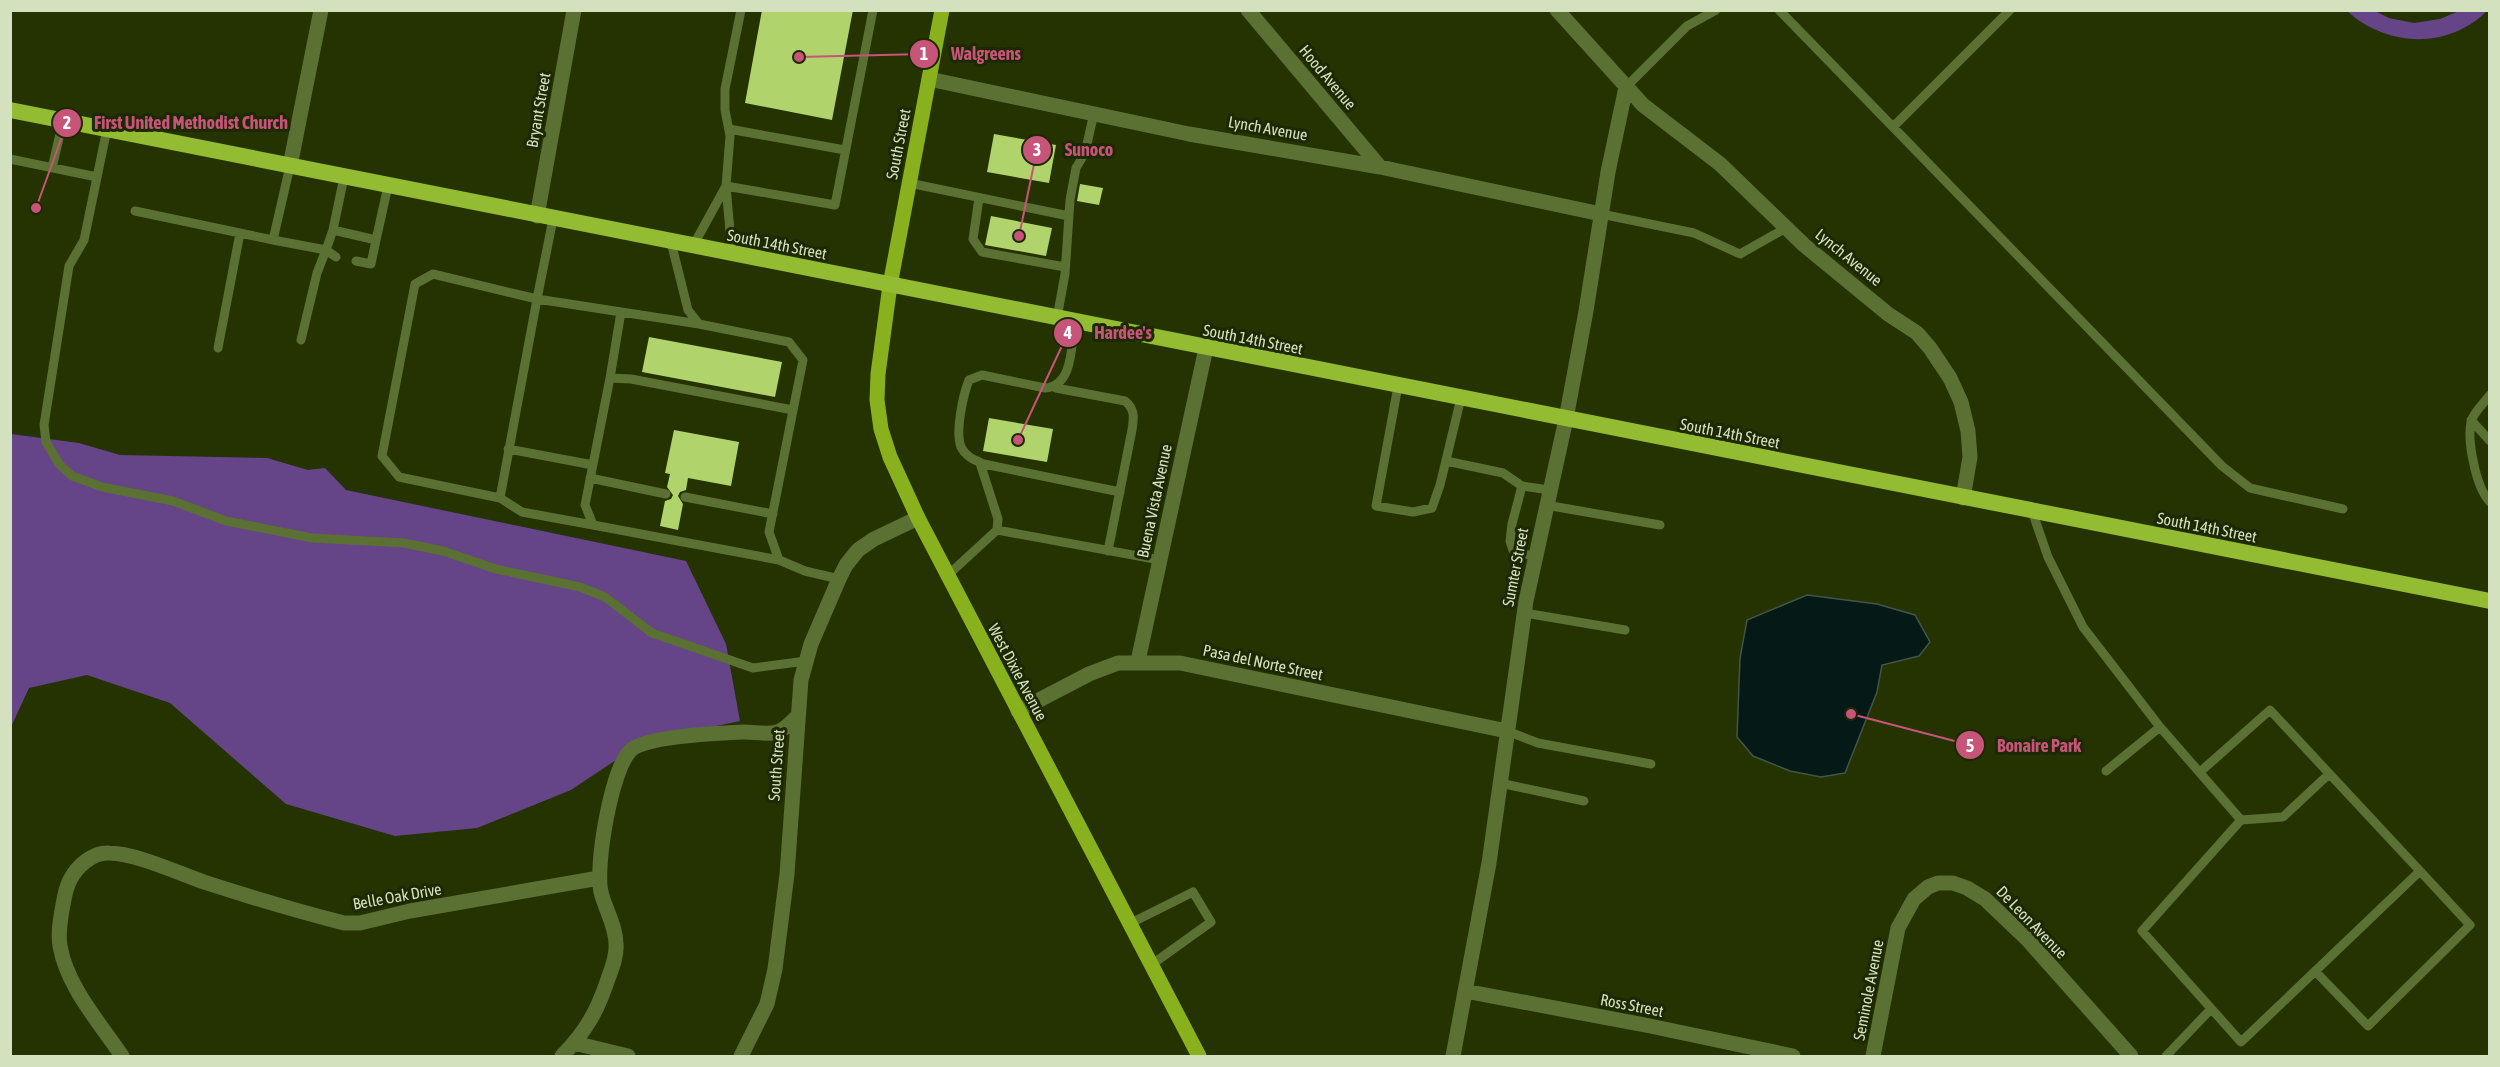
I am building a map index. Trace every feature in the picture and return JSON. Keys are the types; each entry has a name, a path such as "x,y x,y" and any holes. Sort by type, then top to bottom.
{"highway":[{"name":"South 14th Street","path":"10,110 2490,601"}],"main road":[{"name":"South Street","path":"890,285 942,10"},
{"name":"West Dixie Avenue","path":"890,285 878,374 880,419 890,457 918,518 1199,1056"}],"street":[{"path":"290,166 321,10"},
{"name":"Bryant Street","path":"545,217 574,10"},
{"name":"Hood Avenue","path":"1248,10 1380,167"},
{"name":"Lynch Avenue","path":"1557,10 1643,105 1720,164 1785,228 1888,314 1917,333 1930,348 1953,386 1968,431 1970,457 1964,498"},
{"name":"Lynch Avenue","path":"929,79 1189,134 1380,167 1601,214"},
{"name":"Sumter Street","path":"1453,1056 1489,863 1525,613 1566,419 1601,214 1626,87"},
{"name":"Buena Vista Avenue","path":"1138,661 1206,348"},
{"name":"South Street","path":"741,1056 767,1004 775,969 787,874 801,680 806,661 826,603 846,565 858,550 874,539 918,518"},
{"name":"Pasa del Norte Street","path":"1018,711 1089,674 1118,663 1138,661 1180,663 1507,731"},
{"path":"562,1056 590,1023 599,1007 614,962 617,945 599,878 615,776 624,758 632,749 671,738 745,732 775,733 783,730 798,716"},
{"name":"Belle Oak Drive","path":"122,1056 86,1005 68,970 60,948 59,930 66,887 72,874 84,862 100,853 111,853 150,863 222,888 344,923 360,923 410,911 599,878"},
{"name":"De Leon Avenue","path":"1898,930 1914,899 1928,887 1938,883 1953,883 1967,888 1985,899 2027,939 2131,1056"},
{"name":"Seminole Avenue","path":"1873,1056 1898,930"},
{"name":"Ross Street","path":"1465,992 1650,1026 1792,1056"},
{"path":"574,1043 628,1056"}],"lane":[{"path":"732,254 726,186 730,152 729,129 724,110 725,89 741,10"},
{"path":"726,186 835,205 873,10"},
{"path":"1626,87 1687,26 1716,10"},
{"path":"1779,10 2222,466 2250,488 2298,501 2343,509"},
{"path":"1893,127 2010,10"},
{"path":"1057,318 1076,168 1085,153 1094,113"},
{"path":"52,168 63,121"},
{"path":"107,129 84,240 69,267 44,425 46,442 59,464 72,476 102,487 173,501 226,521 312,538 404,543 443,551 496,569 580,587 604,597 652,633 753,668 806,661"},
{"path":"729,129 845,150"},
{"path":"10,159 97,177"},
{"path":"273,240 290,166"},
{"path":"301,340 317,273 333,231 344,177"},
{"path":"909,183 1069,216"},
{"path":"356,261 371,264 388,186"},
{"path":"693,246 726,186"},
{"path":"979,198 972,239 982,252 1065,267"},
{"path":"135,212 326,250 336,257"},
{"path":"1601,214 1694,233 1740,254 1785,228"},
{"path":"500,498 537,299 545,217"},
{"path":"333,231 376,240"},
{"path":"218,348 240,233"},
{"path":"671,242 688,310 699,324"},
{"path":"779,560 769,532 803,360 789,342 699,324 537,299 433,274 415,284 382,456 399,477 500,498 522,512 779,560 839,579"},
{"path":"593,525 585,505 621,312"},
{"path":"1056,388 1063,381 1067,370 1075,321"},
{"path":"1108,551 1120,492 1132,430 1134,417 1131,406 1125,401 982,375 969,380 964,393 959,430 960,446 969,458 980,463 1120,492"},
{"path":"610,378 638,381 793,410"},
{"path":"1398,386 1376,506 1413,512 1432,508 1461,398"},
{"path":"2490,395 2471,420 2471,450 2483,495 2490,502"},
{"path":"2471,420 2490,441"},
{"path":"508,449 593,465"},
{"path":"1446,461 1503,473 1522,486 1548,497 1660,525"},
{"path":"948,575 997,530 998,519 980,463"},
{"path":"590,478 666,494"},
{"path":"1522,486 1510,541 1513,550 1535,557"},
{"path":"685,497 773,513"},
{"path":"2032,511 2048,557 2083,627 2160,728 2241,820"},
{"path":"997,530 1160,560"},
{"path":"1525,613 1625,630"},
{"path":"2200,772 2270,710 2470,925 2368,1026 2315,971"},
{"path":"2106,771 2160,728"},
{"path":"1507,731 1538,742 1651,764"},
{"path":"2329,774 2283,817 2241,820 2142,931 2241,1042 2420,871"},
{"path":"1500,783 1584,801"},
{"path":"1129,924 1193,892 1211,922 1151,965"},
{"path":"2166,1056 2211,1009"}],"shaded area":[{"path":"2347,11 2375,11 2389,18 2414,23 2440,19 2459,11 2487,11 2471,24 2454,33 2436,38 2417,39 2380,32"},
{"path":"11,434 79,443 120,455 267,458 308,470 325,468 346,490 686,561 726,644 740,721 669,736 613,762 571,790 477,828 395,836 286,804 170,703 87,675 29,688 11,727"},
{"path":"1807,595 1877,604 1915,615 1930,642 1919,656 1882,665 1877,692 1845,773 1821,777 1790,771 1753,756 1737,737 1740,658 1747,620"}],"building":[{"path":"762,10 853,10 832,120 745,103"},
{"path":"994,134 1056,145 1049,183 987,172"},
{"path":"1080,184 1103,188 1099,205 1077,201"},
{"path":"991,216 1052,228 1046,256 985,245"},
{"path":"649,337 782,362 775,397 642,372"},
{"path":"989,418 1053,429 1047,462 983,451"},
{"path":"674,430 739,442 731,486 688,478 686,490 680,492 678,496 683,504 678,530 660,526 665,501 671,499 673,495 667,487 670,474 665,473"}],"place":[{"name":"Walgreens","path":"799,57"},
{"name":"First United Methodist Church","path":"36,208"},
{"name":"Sunoco","path":"1019,236"},
{"name":"Hardee's","path":"1018,440"},
{"name":"Bonaire Park","path":"1851,714"}]}
